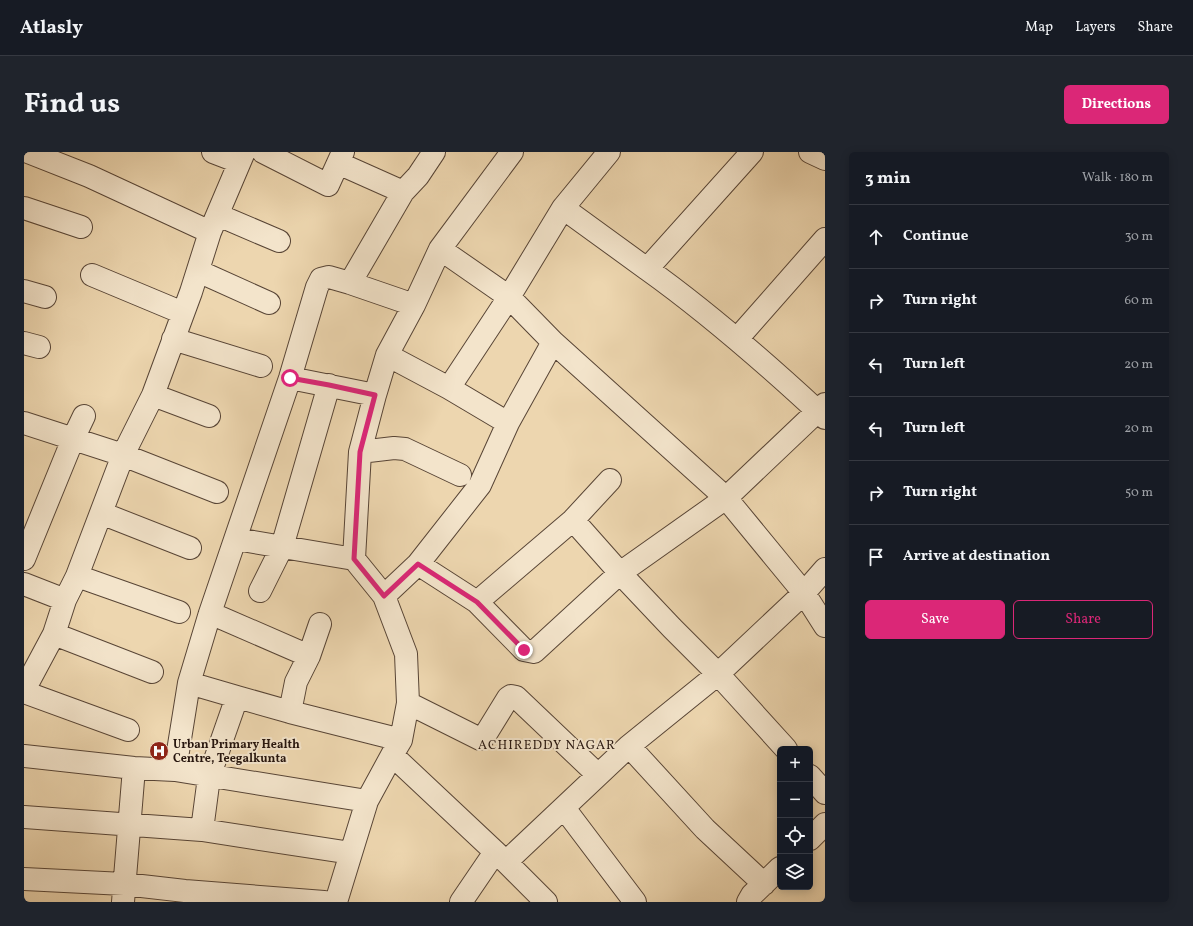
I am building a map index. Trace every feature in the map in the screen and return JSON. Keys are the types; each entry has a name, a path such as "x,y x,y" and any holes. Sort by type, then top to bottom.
{"street":[{"path":"28,152 214,223 279,242"},
{"path":"128,730 24,691 54,634 65,600 77,576 123,455 153,395 214,223 241,157 213,152"},
{"path":"263,152 328,185 341,158 403,192"},
{"path":"350,283 403,192 418,176 434,152"},
{"path":"354,559 360,452 387,355 414,305 440,248 512,152"},
{"path":"449,388 509,298 563,208 609,152"},
{"path":"647,268 752,152"},
{"path":"810,152 825,159"},
{"path":"24,208 81,227"},
{"path":"418,564 477,602 524,650 534,652 620,573 726,498 823,411 686,297 563,208"},
{"path":"738,339 825,239"},
{"path":"440,248 509,298 553,342 726,498 804,593 825,626"},
{"path":"198,271 269,303"},
{"path":"92,275 183,313"},
{"path":"175,770 189,683 210,613 290,378 317,287 322,279 329,277 414,305"},
{"path":"24,291 45,297"},
{"path":"173,339 261,366"},
{"path":"384,596 418,564 480,485 508,423 553,342"},
{"path":"387,355 449,388 508,423"},
{"path":"290,378 375,395"},
{"path":"260,591 282,547 329,385"},
{"path":"153,395 209,416"},
{"path":"24,559 73,439 84,416"},
{"path":"24,423 123,455 217,492"},
{"path":"360,452 394,448 404,449 460,475"},
{"path":"477,602 573,520 610,480"},
{"path":"101,513 190,548"},
{"path":"573,520 620,573 718,674 783,746"},
{"path":"236,539 354,559 384,596 406,654 408,703 396,747 367,801 336,902"},
{"path":"462,902 501,857 564,808 629,746 718,674 804,593 825,569"},
{"path":"77,576 179,612"},
{"path":"24,584 65,600"},
{"path":"210,613 309,656"},
{"path":"290,712 296,682 309,656 320,624"},
{"path":"54,634 152,672"},
{"path":"189,683 290,712 396,747 546,902"},
{"path":"408,703 480,739 484,737 508,698 511,696 516,697 598,775"},
{"path":"202,830 209,777 237,697"},
{"path":"629,746 705,829 755,896 777,871"},
{"path":"24,756 134,768 175,770 209,777 367,801"},
{"path":"123,893 134,768"},
{"path":"813,779 825,793"},
{"path":"564,808 635,902"},
{"path":"24,817 202,830 351,853"},
{"path":"813,836 825,824"},
{"path":"24,879 123,893 184,897 324,902"}],"place":[{"name":"Urban Primary Health Centre, Teegalkunta","path":"159,751"}],"district":[{"name":"ACHIREDDY NAGAR","path":"547,744"}],"route":[{"path":"290,378 375,395 360,452 354,559 384,596 418,564 477,602 524,650"}]}
